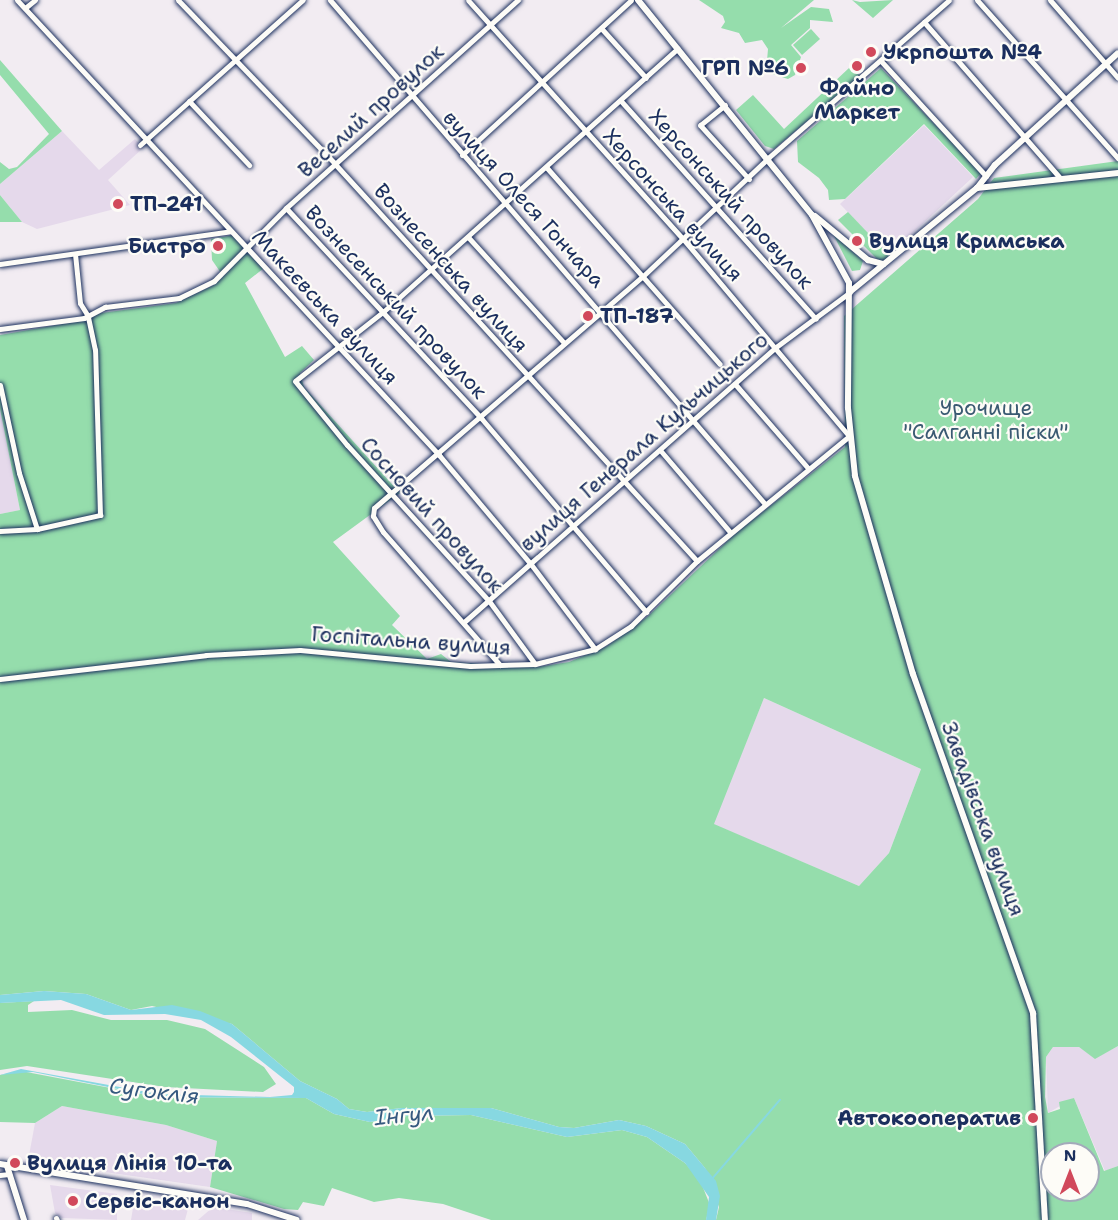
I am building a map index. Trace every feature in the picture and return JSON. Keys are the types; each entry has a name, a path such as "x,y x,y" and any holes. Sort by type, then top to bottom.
{"street":[{"name":"Макеєвська вулиця","path":"17,0 231,231 342,346 439,454 530,563 595,649"},
{"path":"25,8 35,0"},
{"name":"Вознесенська вулиця","path":"178,0 335,164 697,561"},
{"path":"140,145 303,0"},
{"name":"вулиця Олеся Гончара","path":"330,0 462,155 694,418 764,503"},
{"name":"Херсонська вулиця","path":"468,0 683,239 849,436"},
{"name":"Веселий провулок","path":"0,329 88,316 105,308 179,298 214,280 286,208 518,0"},
{"path":"462,155 631,0"},
{"path":"638,0 813,215 827,224 868,260 887,263"},
{"path":"500,665 383,532 373,516 374,508 643,276 749,179 768,158 882,61 949,0"},
{"path":"977,0 1118,158"},
{"path":"1050,0 1118,78"},
{"path":"924,22 1026,136 1060,178"},
{"path":"601,28 646,78"},
{"path":"342,346 587,133 678,48"},
{"path":"850,291 977,188 1026,136 1118,53"},
{"path":"882,61 986,176"},
{"path":"189,101 249,165"},
{"name":"Херсонський провулок","path":"621,101 816,319"},
{"path":"725,105 700,125 749,179"},
{"path":"547,168 720,364"},
{"path":"977,188 1118,173"},
{"name":"Вознесенський провулок","path":"286,208 481,418 646,612"},
{"name":"Завадівська вулиця","path":"813,215 846,278 850,291 849,436 855,476 906,652 1033,1013 1045,1220"},
{"path":"823,236 827,224"},
{"path":"0,264 231,231"},
{"path":"468,237 564,343"},
{"path":"0,531 37,530 100,515 95,350 88,316 80,303 75,254"},
{"path":"863,279 869,269 868,260"},
{"path":"846,278 863,279"},
{"name":"вулиця Генерала Кульчицького","path":"464,622 776,347 816,319 850,291"},
{"name":"Сосновий провулок","path":"342,346 295,381 347,445 394,493 489,602 535,664"},
{"path":"735,384 808,468"},
{"path":"0,385 19,473 37,530"},
{"name":"Госпітальна вулиця","path":"0,679 207,655 300,650 353,657 500,665 535,664 595,649 646,612 730,532 849,436"},
{"path":"660,450 730,532"},
{"path":"4,1165 24,1220"},
{"path":"4,1165 261,1208 297,1220"},
{"path":"0,1174 9,1174"}],"shaded area":[{"path":"924,125 973,177 889,255 840,204"},
{"path":"62,131 99,170 135,139 143,148 108,180 130,205 37,229 22,222 0,195 0,184"},
{"path":"0,409 20,510 0,514"},
{"path":"764,698 921,769 889,853 859,886 713,824"},
{"path":"1118,1046 1118,1166 1105,1171 1100,1159 1100,1142 1093,1142 1074,1098 1048,1113 1046,1057 1053,1047 1079,1047 1095,1058"},
{"path":"62,1106 166,1125 217,1141 210,1187 28,1161 35,1123"},
{"path":"50,1185 117,1194 117,1220 62,1218 55,1213"},
{"path":"134,1202 188,1209 185,1220 131,1220"},
{"path":"213,1207 252,1213 252,1220 198,1220"}],"green space":[{"path":"699,0 814,0 781,28 811,7 829,9 833,22 810,20 810,28 791,45 801,57 795,75 788,79 766,72 768,49 762,40 745,43 739,33 721,28 725,22 723,16"},
{"path":"852,0 860,2 893,0 873,18"},
{"path":"811,29 820,39 802,55 793,45"},
{"path":"0,60 62,131 0,184 0,162 9,169 17,167 49,134 0,75"},
{"path":"849,68 861,76 774,149 765,146 736,110 753,95 784,129"},
{"path":"881,68 981,173 976,179 924,124 845,199 829,200 828,190 819,178 798,162 797,141"},
{"name":"Урочище \"Салганні піски\"","path":"1118,161 1118,1046 1095,1059 1079,1047 1053,1047 1046,1057 1045,1097 1048,1113 1060,1109 1059,1102 1074,1098 1092,1142 1040,1142 1040,1202 1100,1202 1100,1161 1104,1171 1118,1166 1118,1220 716,1220 719,1207 705,1168 685,1144 646,1126 619,1120 574,1128 559,1127 491,1108 402,1108 367,1112 349,1109 337,1099 300,1081 232,1024 152,1006 131,1010 86,994 44,991 0,995 0,514 20,510 0,409 0,335 85,320 101,313 176,303 214,285 223,276 212,260 211,239 234,235 264,268 245,283 285,357 302,346 314,360 300,373 304,387 400,493 333,542 400,616 392,625 427,659 441,654 451,662 537,667 569,662 607,646 647,617 736,533 845,447 844,316 978,199 994,178","holes":["764,698 921,769 889,853 859,886 714,824"]},
{"path":"0,195 22,222 0,222"},
{"path":"848,212 889,255 886,260 879,261 838,220"},
{"path":"833,234 863,261 860,270 852,271"},
{"path":"34,1001 28,1005 28,1012 72,1010 111,1020 167,1020 205,1029 264,1067 276,1084 263,1092 165,1087 27,1066 0,1070 0,1003"},
{"path":"21,1071 158,1097 306,1098 334,1114 370,1122 407,1116 471,1115 567,1137 622,1130 647,1137 685,1163 700,1180 710,1205 706,1220 491,1220 443,1204 399,1198 374,1202 332,1188 324,1206 303,1202 298,1210 284,1209 210,1187 217,1141 166,1125 62,1106 35,1123 0,1122 0,1075"}],"water":[{"name":"Інгул","path":"44,991 86,994 131,1010 172,1005 200,1011 232,1024 300,1081 337,1099 349,1109 367,1112 402,1108 491,1108 559,1127 574,1128 619,1120 646,1126 685,1144 716,1181 720,1196 716,1220 706,1220 709,1197 685,1163 647,1137 622,1130 567,1137 471,1115 407,1116 370,1122 334,1114 306,1098 158,1097 33,1072 0,1075 21,1069 158,1094 270,1097 292,1095 294,1092 294,1087 231,1037 201,1020 165,1014 104,1015 61,1000 0,1003 0,995"}],"waterway":[{"path":"712,1179 780,1100"}],"place":[{"name":"Укрпошта №4","path":"871,52"},
{"name":"Файно Маркет","path":"857,66"},
{"name":"ГРП №6","path":"801,68"},
{"name":"ТП-241","path":"118,204"},
{"name":"Вулиця Кримська","path":"857,241"},
{"name":"Бистро","path":"218,246"},
{"name":"ТП-187","path":"588,316"},
{"name":"Автокооператив","path":"1033,1118"},
{"name":"Вулиця Лінія 10-та","path":"15,1163"},
{"name":"Сервіс-канон","path":"73,1201"}],"water label":[{"name":"Сугоклія","path":"154,1091"}]}
